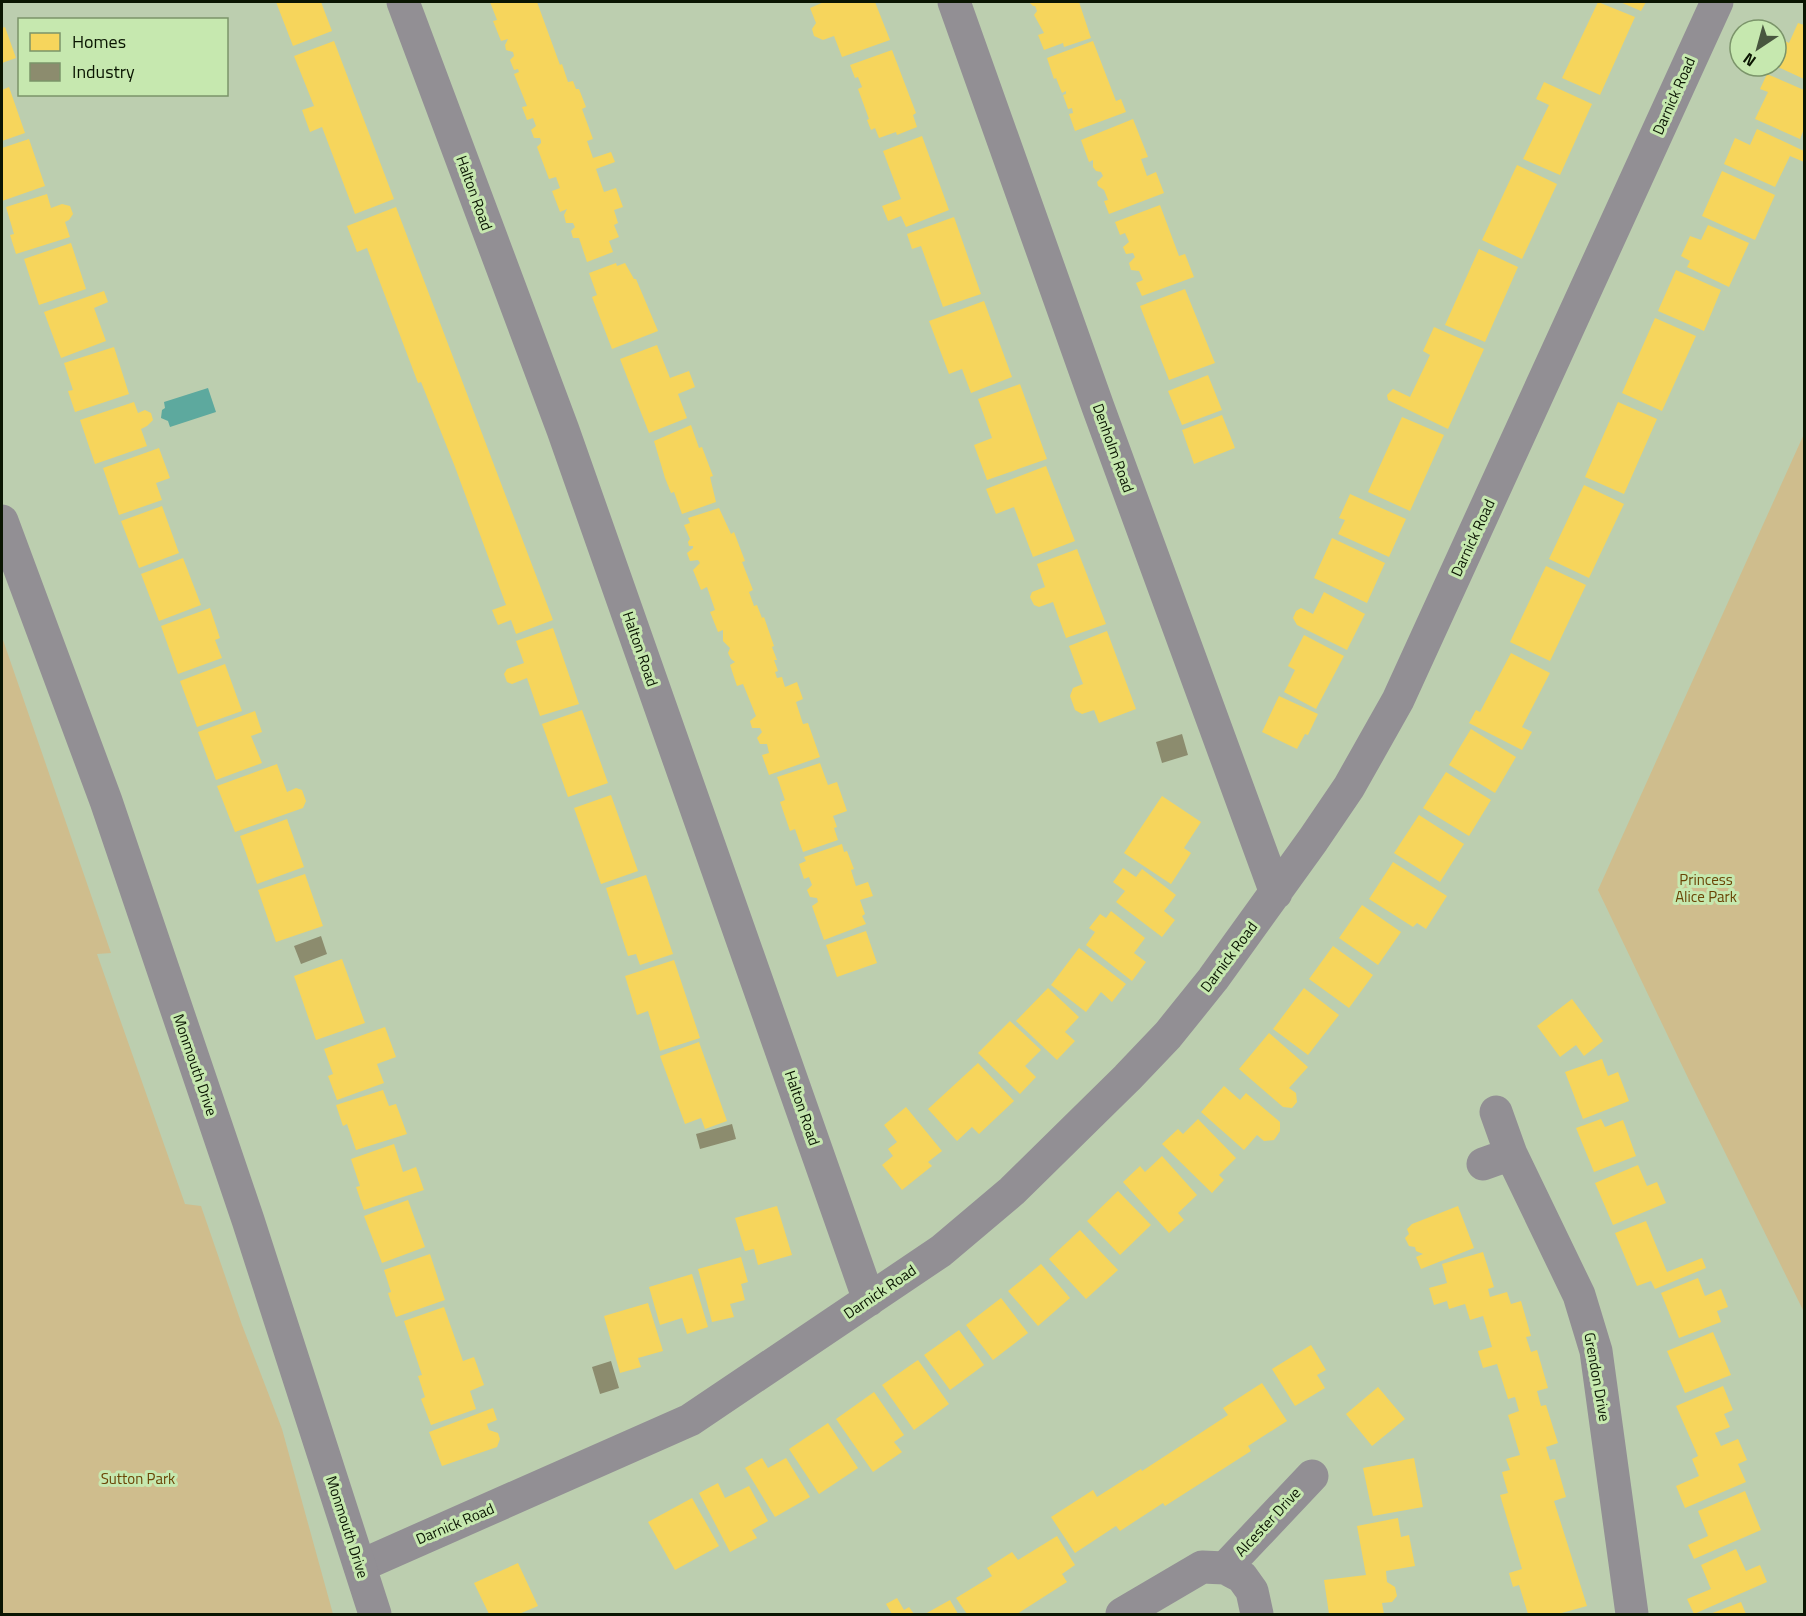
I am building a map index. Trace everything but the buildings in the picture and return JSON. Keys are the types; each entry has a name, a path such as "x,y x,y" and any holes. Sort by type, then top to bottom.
{"street":[{"name":"Halton Road","path":"403,2 563,430 869,1300"},
{"name":"Denholm Road","path":"954,2 1098,407 1276,893"},
{"name":"Darnick Road","path":"360,1566 690,1420 941,1251 1012,1191 1168,1035 1213,979 1276,893 1349,787 1398,700 1717,2"},
{"name":"Monmouth Drive","path":"2,521 106,801 248,1220 375,1614"},
{"name":"Grendon Drive","path":"1496,1112 1497,1159 1579,1295 1596,1351 1632,1614"},
{"name":"Alcester Drive","path":"1225,1568 1312,1476"},
{"name":"Alcester Drive","path":"1122,1614 1202,1567 1225,1568 1242,1577 1252,1591 1257,1614"}],"green space":[{"name":"Princess Alice Park","path":"1804,434 1804,1312 1598,890"},
{"name":"Sutton Park","path":"2,637 111,953 97,954 185,1204 201,1206 242,1325 282,1429 333,1614 2,1614"}],"water":[{"path":"208,388 216,412 170,427 168,421 161,418 162,410 165,408 164,402"}]}
